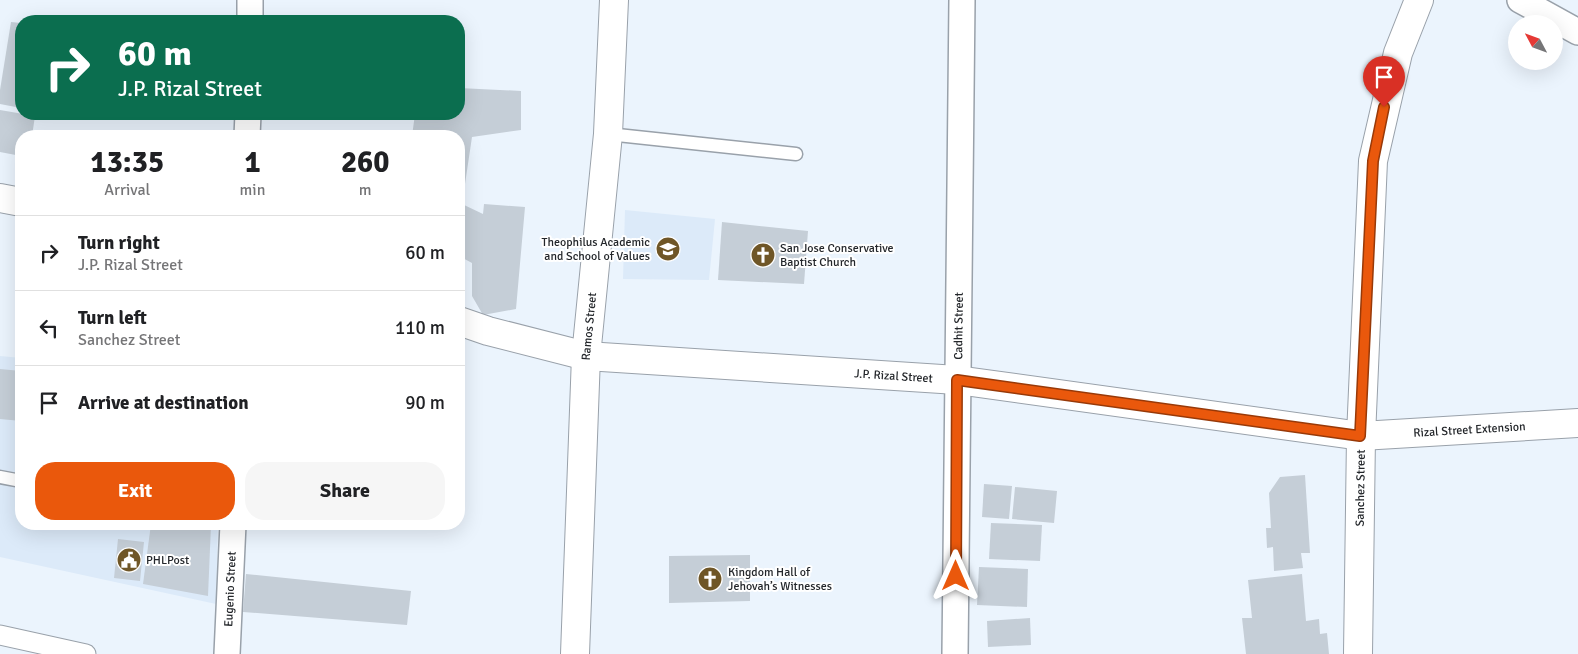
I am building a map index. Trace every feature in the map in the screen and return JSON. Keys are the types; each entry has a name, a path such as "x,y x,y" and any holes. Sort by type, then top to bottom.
{"street":[{"path":"250,0 250,15"},
{"name":"Ramos Street","path":"575,654 586,356 608,134 614,0"},
{"name":"Cadhit Street","path":"955,654 962,0"},
{"name":"Sanchez Street","path":"1358,654 1360,436 1373,161 1398,53 1419,0"},
{"path":"1520,0 1578,32"},
{"path":"0,198 15,201"},
{"name":"J.P. Rizal Street","path":"465,323 488,331 586,356 957,380 1360,436"},
{"name":"Rizal Street Extension","path":"1360,436 1578,424"},
{"name":"Eugenio Street","path":"227,654 233,530"},
{"path":"0,635 86,654"}],"lane":[{"path":"608,134 796,154"},
{"path":"0,477 15,480"}],"shaded area":[{"name":"Theophilus Academic and School of Values","path":"625,210 715,219 709,280 623,279"},
{"path":"0,356 15,357 15,530 218,530 216,604 0,557"}],"building":[{"path":"11,22 15,22 15,107 0,104 0,90"},
{"path":"465,88 521,91 521,130 472,137 465,184 465,130 413,130 414,120 465,120"},
{"path":"0,110 15,113 15,120 34,120 33,130 15,130 15,155 0,152"},
{"path":"484,204 525,207 516,309 483,315 472,296 472,263 465,259 465,205 483,214"},
{"name":"San Jose Conservative Baptist Church","path":"722,222 808,231 804,284 718,280"},
{"path":"0,369 15,370 15,420 0,419"},
{"path":"1305,475 1310,553 1301,553 1303,568 1274,571 1273,547 1267,548 1266,528 1271,528 1269,493 1280,477"},
{"path":"984,484 1012,486 1009,519 982,517"},
{"path":"1015,487 1057,491 1054,523 1012,519"},
{"path":"991,523 1042,525 1040,561 989,559"},
{"path":"150,530 211,530 208,596 143,584"},
{"name":"PHLPost","path":"118,539 144,542 140,581 114,578"},
{"name":"Kingdom Hall of Jehovah’s Witnesses","path":"750,555 750,601 669,603 669,556"},
{"path":"979,567 1028,569 1027,607 977,605"},
{"path":"246,574 411,591 407,625 243,612"},
{"path":"1302,574 1306,621 1319,619 1320,634 1327,633 1329,654 1246,654 1242,618 1252,618 1248,580"},
{"path":"1030,618 1031,645 988,647 987,621"}],"place":[{"name":"Theophilus Academic and School of Values","path":"668,249"},
{"name":"San Jose Conservative Baptist Church","path":"763,255"},
{"name":"PHLPost","path":"129,560"},
{"name":"Kingdom Hall of Jehovah’s Witnesses","path":"710,579"}],"route":[{"path":"956,576 957,380 1360,436 1373,161 1384,107"}]}
